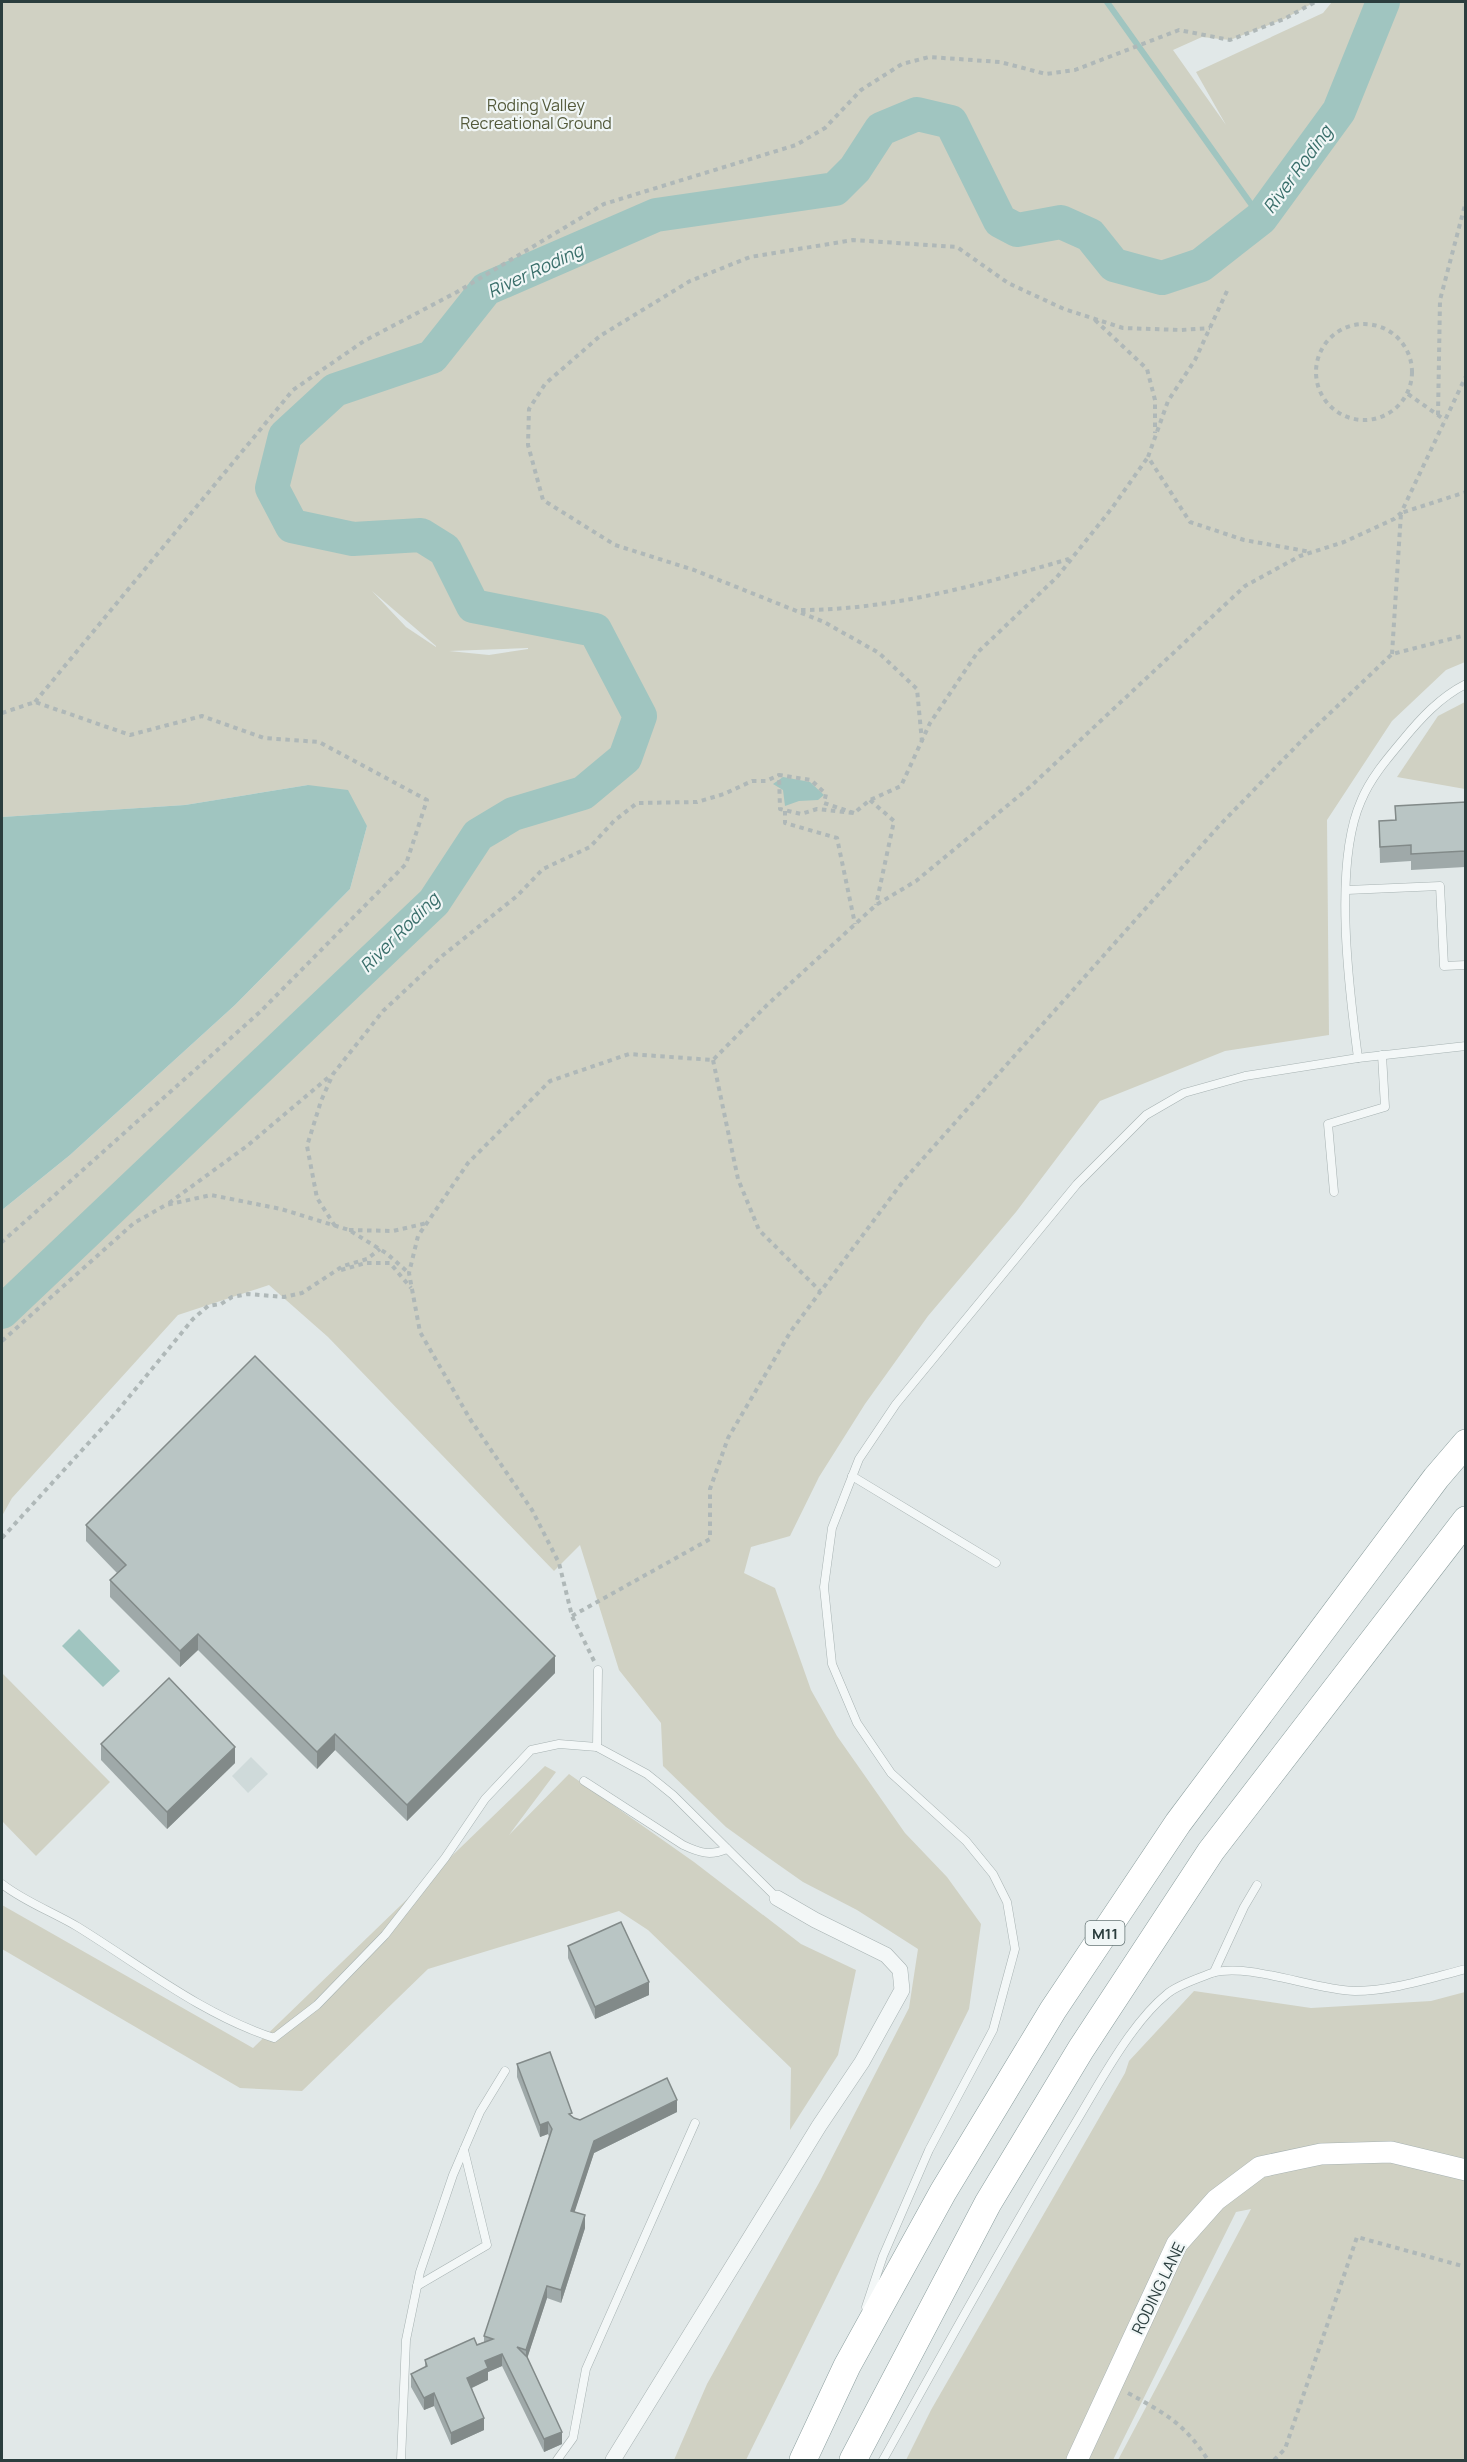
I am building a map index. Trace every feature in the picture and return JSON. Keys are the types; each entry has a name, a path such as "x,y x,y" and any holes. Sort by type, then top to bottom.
{"highway":[{"name":"M11","path":"803,2460 847,2366 943,2192 1053,2010 1178,1823 1436,1478 1466,1443"},
{"name":"M11","path":"853,2460 988,2204 1081,2049 1211,1851 1466,1520"}],"street":[{"path":"613,2460 819,2126 862,2062 902,1990 900,1970 886,1955 815,1920 777,1898"},
{"name":"RODING LANE","path":"1077,2460 1177,2244 1216,2200 1260,2167 1321,2154 1391,2152 1466,2170"}],"lane":[{"path":"1358,1058 1350,992 1347,890 1348,850 1352,825 1361,800 1377,772 1424,714 1466,684"},
{"path":"1347,890 1440,886 1444,966 1466,965"},
{"path":"847,2366 883,2256 928,2150 993,2030 1015,1949 1007,1902 993,1874 966,1841 891,1773 857,1722 832,1664 824,1587 832,1528 859,1459 903,1394 1077,1184 1146,1115 1184,1093 1235,1079 1358,1058 1466,1046"},
{"path":"1334,1192 1328,1124 1385,1107 1382,1055"},
{"path":"852,1476 996,1563"},
{"path":"597,1747 598,1671"},
{"path":"2,1884 42,1910 76,1927 202,2006 247,2029 274,2038 317,2005 385,1935 445,1858 486,1799 531,1750 559,1744 597,1747 647,1774 673,1796 777,1898"},
{"path":"584,1780 683,1845 701,1853 714,1854 727,1850"},
{"path":"1214,1972 1244,1907 1257,1885"},
{"path":"883,2460 1034,2191 1109,2067 1146,2016 1168,1992 1214,1972 1258,1973 1328,1989 1356,1991 1389,1988 1466,1969"},
{"path":"401,2460 406,2340 417,2286 453,2175 480,2112 505,2071"},
{"path":"557,2460 573,2438 586,2369 695,2123"},
{"path":"417,2286 487,2245 464,2150"}],"path":[{"path":"2,713 35,702 293,390 364,341 457,292 604,204 796,145 825,128 861,90 902,64 929,57 1000,62 1046,74 1075,70 1179,30 1230,40 1284,19 1315,2"},
{"path":"1438,415 1440,300 1466,201"},
{"path":"922,742 917,689 879,653 797,609 694,570 615,544 543,500 528,445 529,409 545,384 600,336 690,281 750,257 853,240 957,247 1008,283 1064,309 1123,328 1182,330 1210,328"},
{"path":"779,774 780,809 801,814 817,809 854,813 870,800 901,786 930,723 977,653 1057,577 1112,508 1148,457 1168,401 1195,360 1227,291"},
{"path":"1093,318 1147,369 1155,400 1155,436"},
{"path":"1373,325 1393,333 1401,340 1411,359 1413,371 1408,394 1392,412 1382,418 1358,420 1336,412 1324,398 1317,382 1318,358 1323,347 1340,330 1352,326 1373,325"},
{"path":"1392,654 1401,513 1466,376"},
{"path":"1408,394 1445,420"},
{"path":"1148,457 1190,522 1244,540 1312,552"},
{"path":"598,1671 572,1616 559,1563 532,1510 470,1419 420,1332 409,1273 418,1236 468,1163 550,1081 629,1054 713,1060 876,905 916,881 1031,786 1245,586 1312,552 1344,542 1394,519 1401,513 1466,492"},
{"path":"797,609 845,610 908,599 997,580 1071,559"},
{"path":"572,1616 710,1539 710,1489 728,1438 791,1331 904,1180 1218,827 1306,736 1392,654 1466,635"},
{"path":"2,1242 261,1011 406,864 427,800 320,742 264,738 202,716 130,735 35,702"},
{"path":"2,1341 112,1240 134,1223 166,1205 247,1146 333,1074 383,1011 442,956 517,896 543,869 590,847 614,821 637,803 697,802 724,794 752,781 766,781 779,774 811,780 826,794 825,803 854,813"},
{"path":"870,800 894,821 876,905"},
{"path":"785,811 785,823 837,838 855,924"},
{"path":"713,1060 738,1179 759,1230 820,1291"},
{"path":"333,1074 321,1101 307,1146 317,1198 335,1226"},
{"path":"166,1205 211,1195 281,1209 349,1230 393,1231 427,1223"},
{"path":"349,1230 380,1249 409,1273"},
{"path":"2,1538 115,1414 193,1319 208,1306 248,1294 269,1297 302,1293 337,1270 367,1259 380,1249"},
{"path":"337,1270 366,1263 390,1263 412,1288"},
{"path":"1274,2460 1285,2449 1357,2237 1466,2267"},
{"path":"1112,2385 1171,2417 1192,2434 1208,2460"}],"shaded area":[{"path":"783,777 810,782 824,795 818,800 799,801 785,806 783,790 773,784"},
{"path":"308,785 348,790 367,826 350,889 235,1005 70,1155 2,1210 2,817 185,805"},
{"path":"79,1629 120,1671 103,1687 62,1646"},
{"path":"251,1757 268,1774 248,1793 232,1776"}],"green space":[{"name":"Roding Valley Recreational Ground","path":"2,2 1315,2 1284,19 1230,40 1202,37 1173,50 1226,125 1196,72 1323,13 1332,2 1465,2 1465,662 1446,670 1392,721 1327,820 1329,1035 1225,1051 1100,1101 1016,1212 928,1316 865,1404 819,1477 790,1536 751,1547 744,1573 775,1588 811,1690 837,1736 905,1833 947,1877 981,1924 969,2009 746,2460 674,2460 707,2384 820,2181 909,2008 918,1949 857,1910 803,1882 766,1856 726,1827 663,1766 661,1723 619,1670 580,1545 554,1571 328,1337 269,1285 178,1315 12,1498 2,1516 2,1210 70,1155 235,1005 350,889 367,826 308,785 185,805 2,817","holes":["372,591 436,646 436,647 406,627","528,648 489,655 449,651"]},
{"path":"1465,702 1465,789 1397,777 1438,716"},
{"path":"2,1673 110,1782 36,1856 2,1821"},
{"path":"545,1766 556,1772 509,1835 569,1774 694,1862 801,1944 856,1970 838,2055 790,2130 791,2068 648,1930 619,1911 428,1969 302,2091 240,2088 2,1949 2,1905 253,2048"},
{"path":"1194,1991 1311,2008 1431,2001 1465,1992 1465,2460 1118,2460 1251,2209 1236,2212 1113,2460 906,2460 931,2410 1125,2073 1129,2061"}],"building":[{"path":"1466,802 1466,867 1465,851 1411,854 1411,845 1380,847 1379,821 1396,820 1395,806"},
{"path":"255,1356 555,1656 407,1805 335,1734 317,1752 198,1634 180,1651 110,1580 126,1565 86,1525"},
{"path":"169,1678 235,1747 167,1812 101,1744"},
{"path":"621,1922 649,1982 595,2007 568,1946"},
{"path":"550,2052 572,2113 569,2114 574,2118 580,2120 667,2078 677,2100 594,2141 571,2211 585,2215 561,2290 547,2286 526,2350 517,2347 527,2357 562,2432 544,2439 502,2354 485,2361 488,2368 467,2378 484,2418 451,2433 434,2393 424,2398 411,2374 427,2366 425,2360 474,2338 477,2345 493,2339 484,2336 552,2129 548,2122 540,2125 517,2064"}],"waterway":[{"path":"1107,2 1261,218"},
{"name":"River Roding","path":"2,1312 434,902 478,835 513,814 583,793 625,758 640,716 595,630 473,606 445,550 421,535 353,539 292,526 272,488 285,436 335,390 432,357 486,289 656,215 835,189 855,169 881,129 917,114 951,122 1000,221 1017,230 1061,222 1090,235 1114,265 1162,278 1201,265 1261,218 1339,111 1383,2"}]}
